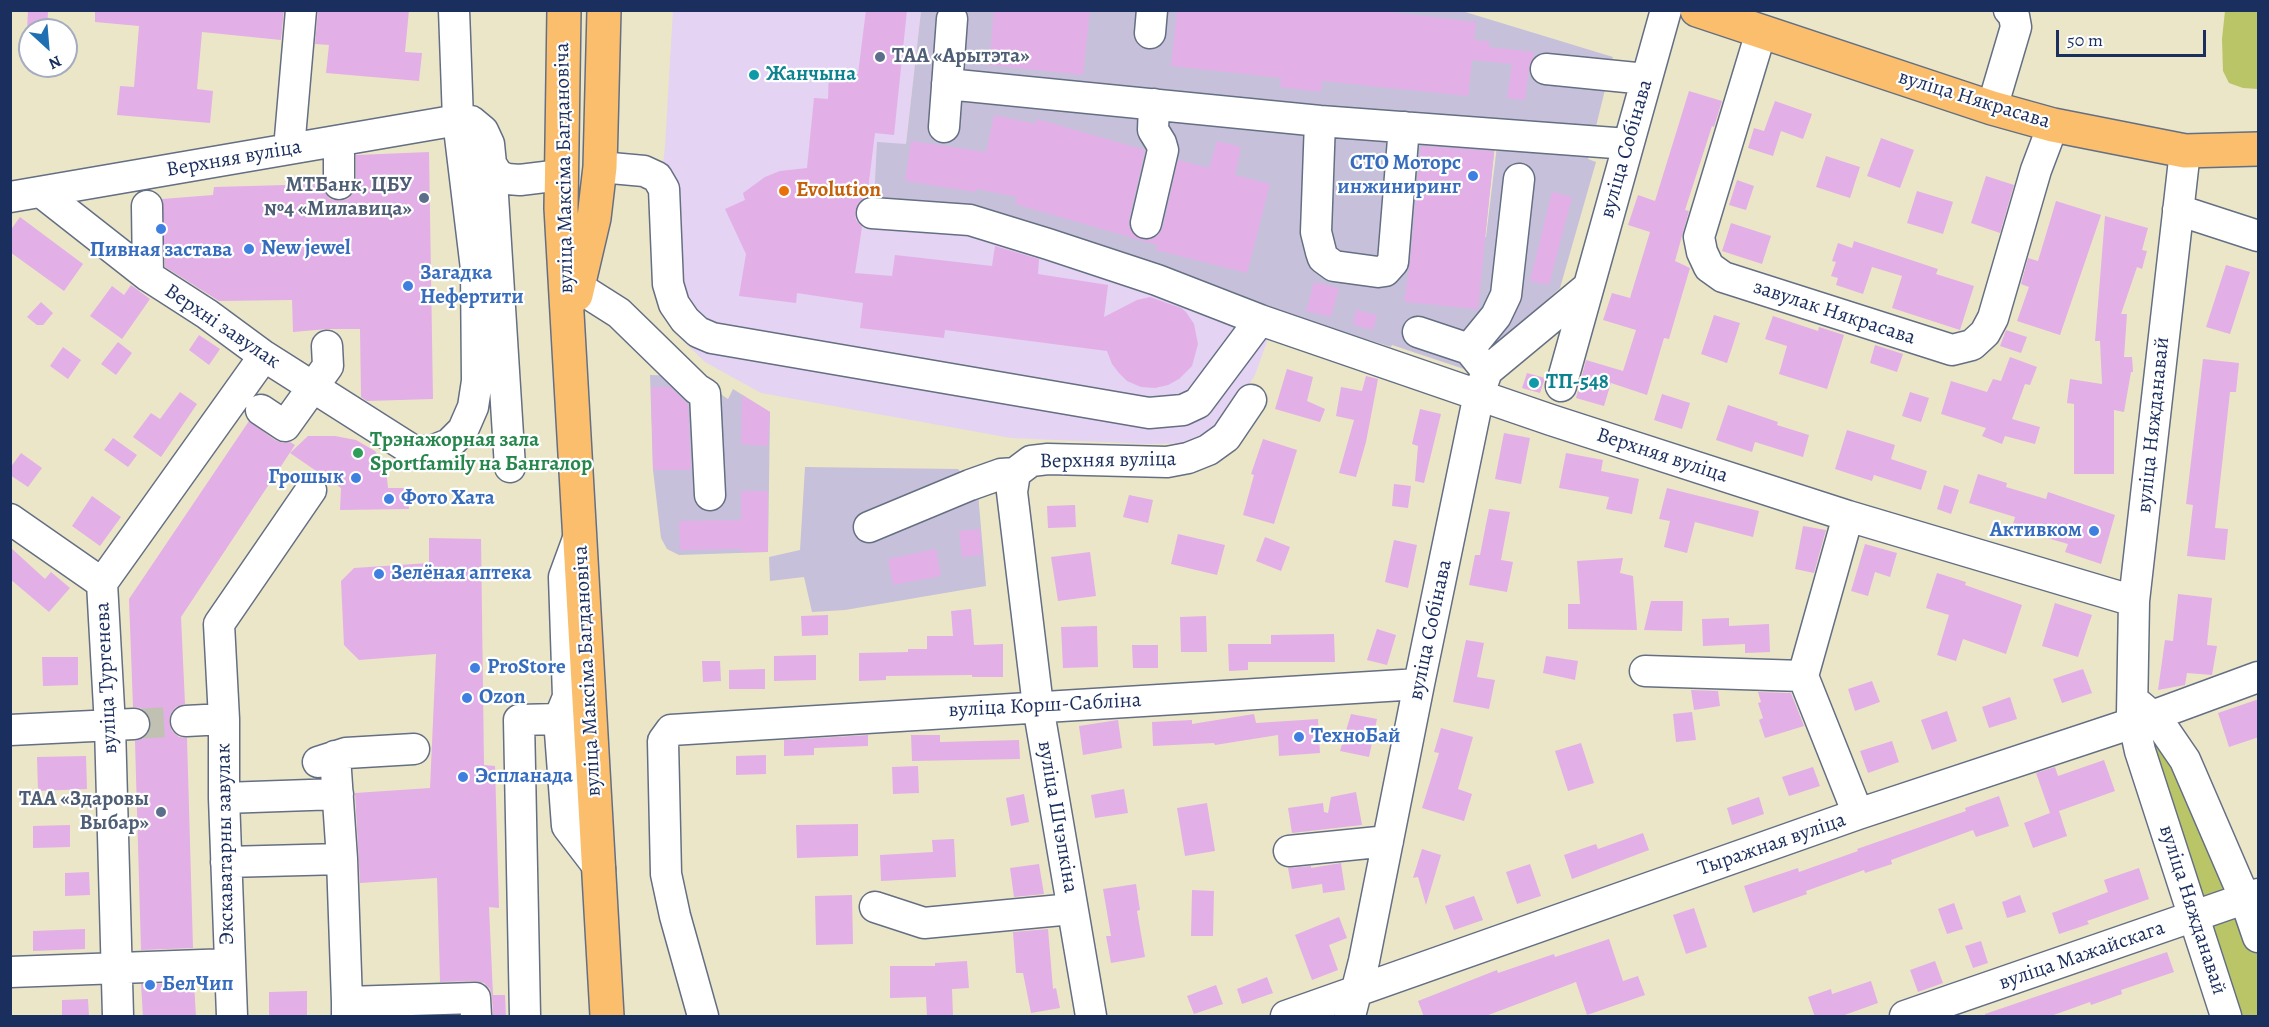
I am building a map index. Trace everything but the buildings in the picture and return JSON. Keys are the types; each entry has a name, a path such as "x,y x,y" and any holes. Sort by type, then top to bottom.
{"main road":[{"name":"вуліца Максіма Багдановіча","path":"564,10 561,208 607,1017"},
{"name":"вуліца Максіма Багдановіча","path":"568,326 594,218 600,166 604,10"},
{"name":"вуліца Някрасава","path":"1697,10 1992,108 2053,125 2185,151 2259,149"},
{"path":"561,163 578,215 594,218"}],"street":[{"path":"280,151 301,10"},
{"path":"454,10 458,120 471,121 483,131 489,144 510,467"},
{"name":"вуліца Собінава","path":"1561,386 1666,10"},
{"path":"1992,108 2016,27 2013,12"},
{"path":"944,127 951,19"},
{"name":"завулак Някрасава","path":"1761,32 1699,237 1702,252 1709,267 1723,277 1952,350 1972,345 1985,333 1993,318 2036,170 2053,125"},
{"path":"280,40 280,151"},
{"path":"1546,69 1647,79"},
{"path":"947,84 1320,121 1628,144"},
{"path":"1146,223 1162,150 1161,143 1153,130 1154,104"},
{"name":"Верхняя вуліца","path":"10,197 458,120"},
{"name":"Верхні завулак","path":"41,192 148,276 207,314 264,356 412,450 429,452 449,444 463,430 473,407 477,381 476,270 458,120"},
{"path":"1320,121 1316,232 1323,258 1334,266 1378,272 1389,268 1393,262 1404,127"},
{"path":"339,141 339,184"},
{"name":"вуліца Няжданавай","path":"2185,151 2134,601 2139,712 2194,918 2226,1017"},
{"path":"491,164 498,175 507,179 520,180 561,163"},
{"path":"600,166 644,171 657,177 664,189 668,284 674,304 691,326 712,338 1149,413 1183,410 1198,403 1260,320"},
{"path":"1478,371 1496,316 1506,296 1519,179"},
{"path":"147,206 148,276"},
{"path":"2178,210 2259,236"},
{"name":"Верхняя вуліца","path":"872,213 970,220 1102,262 1260,320 1478,371 1551,420 1848,516 2134,601"},
{"path":"578,287 619,312 697,389 705,393 710,495"},
{"path":"1478,371 1587,288"},
{"path":"1418,332 1478,371"},
{"path":"261,410 285,426 328,366 327,346"},
{"name":"вуліца Тургенева","path":"118,1017 122,725 102,583 264,356"},
{"name":"вуліца Собінава","path":"1353,1003 1388,841 1478,371"},
{"name":"Верхняя вуліца","path":"869,527 970,485 1001,474 1015,473 1031,461 1048,459 1167,462 1188,458 1208,450 1226,437 1251,400"},
{"name":"вуліца Шчэпкіна","path":"1015,473 1012,492 1038,706 1091,1017"},
{"name":"Экскаватарны завулак","path":"10,972 230,964 224,798 224,719 219,624 312,490"},
{"path":"1848,516 1803,676 1858,814"},
{"path":"10,519 102,583"},
{"path":"580,533 564,577 568,697 559,719 567,826 600,869"},
{"path":"1644,671 1803,676"},
{"name":"Тыражная вуліца","path":"1286,1017 1353,1003 1858,814 2139,712 2259,676"},
{"name":"вуліца Корш-Сабліна","path":"703,1017 675,916 666,874 663,741 671,730 1419,684"},
{"path":"2139,712 2175,743 2190,770 2252,896 2259,937"},
{"path":"186,721 224,719"},
{"path":"525,1017 519,720 559,719"},
{"path":"10,730 122,725"},
{"path":"414,749 346,753 327,759 338,794 342,859 336,921 347,1009 475,998 476,1017"},
{"path":"224,798 338,794"},
{"path":"1289,851 1388,841"},
{"path":"226,862 342,859"},
{"name":"вуліца Мажайскага","path":"1905,1017 2252,896"},
{"path":"875,907 924,923 1072,909"},
{"path":"230,964 232,1017"}],"shaded area":[{"path":"673,11 921,11 906,144 1278,311 1255,375 1228,418 1213,433 1191,443 1147,444 1011,438 761,393 705,362 674,332 651,280 665,146"},
{"path":"921,11 1462,11 1613,57 1588,159 1596,162 1560,288 1470,371 1290,315 874,201 877,142 906,144","holes":["1495,145 1497,146 1486,237 1485,237"]},
{"path":"688,372 728,399 733,389 770,412 768,552 679,555 667,549 661,538 653,470 650,375 683,376"},
{"path":"805,467 958,469 978,493 986,586 845,610 812,612 804,577 770,581 769,557 800,550"}],"green space":[{"path":"2225,11 2258,11 2258,89 2243,88 2229,83 2223,71 2222,39"},
{"path":"2159,722 2258,937 2258,1016 2226,1016 2140,751"}],"tunnel":[{"path":"134,724 186,721"}],"place":[{"name":"ТАА «Арытэта»","path":"880,57"},
{"name":"Жанчына","path":"754,75"},
{"name":"СТО Моторс инжиниринг","path":"1473,176"},
{"name":"Evolution","path":"784,191"},
{"name":"МТБанк, ЦБУ №4 «Милавица»","path":"424,198"},
{"name":"Пивная застава","path":"161,229"},
{"name":"New jewel","path":"249,249"},
{"name":"Загадка Нефертити","path":"408,286"},
{"name":"ТП-548","path":"1534,383"},
{"name":"Трэнажорная зала Sportfamily на Бангалор","path":"358,453"},
{"name":"Грошык","path":"356,478"},
{"name":"Фото Хата","path":"389,499"},
{"name":"Активком","path":"2094,531"},
{"name":"Зелёная аптека","path":"379,574"},
{"name":"ProStore","path":"475,668"},
{"name":"Ozon","path":"467,698"},
{"name":"ТехноБай","path":"1299,737"},
{"name":"Эспланада","path":"463,777"},
{"name":"ТАА «Здаровы Выбар»","path":"161,812"},
{"name":"БелЧип","path":"150,985"}]}
